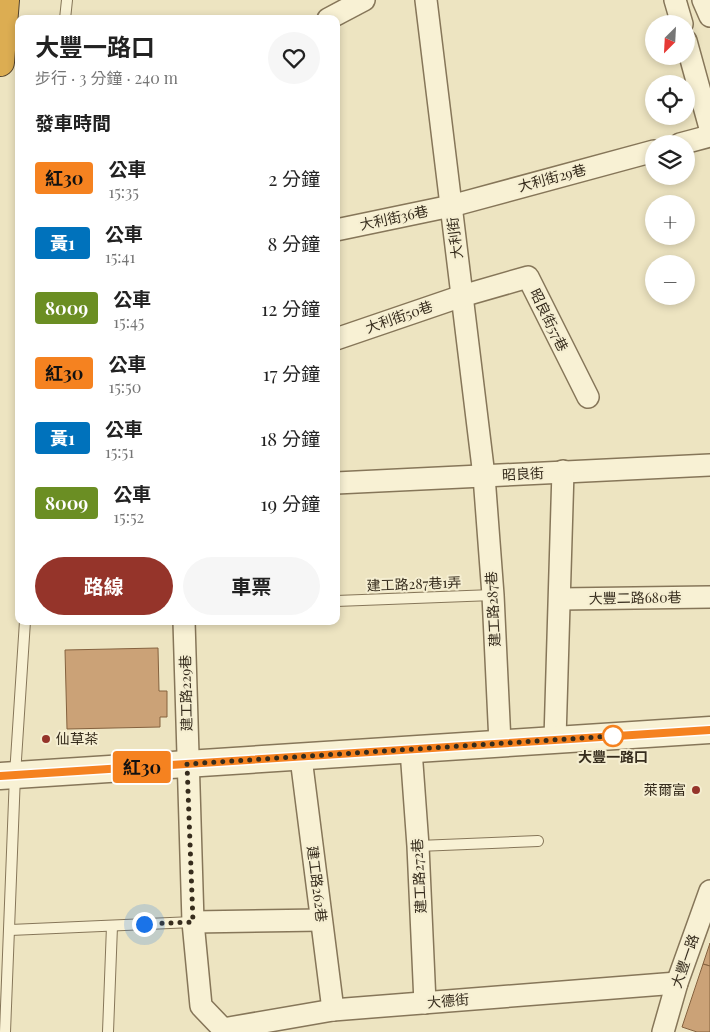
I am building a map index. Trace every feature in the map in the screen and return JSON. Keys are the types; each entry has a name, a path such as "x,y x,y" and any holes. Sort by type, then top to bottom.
{"highway":[{"path":"0,62 5,0"}],"street":[{"path":"336,15 364,0"},
{"name":"大利街","path":"426,0 484,476"},
{"path":"675,0 679,15"},
{"path":"703,0 710,16"},
{"path":"693,65 710,128"},
{"path":"695,140 710,136"},
{"name":"大利街29巷","path":"451,206 645,153"},
{"name":"大利街36巷","path":"340,229 451,206"},
{"name":"昭良街57巷","path":"462,296 528,277 588,397"},
{"name":"大利街50巷","path":"340,338 462,296"},
{"name":"昭良街","path":"340,483 710,465"},
{"path":"555,739 563,471"},
{"name":"建工路287巷","path":"484,476 493,594 500,743"},
{"name":"大豐二路680巷","path":"560,599 710,597"},
{"name":"建工路229巷","path":"184,625 193,922 201,1006 223,1030"},
{"path":"7,775 301,758 555,739 710,730"},
{"name":"建工路272巷","path":"411,750 418,846 425,1003"},
{"name":"建工路262巷","path":"301,758 333,1010"},
{"name":"大豐一路","path":"663,1032 677,983 710,891"},
{"path":"193,922 321,920"},
{"name":"大德街","path":"223,1030 333,1010 677,983"}],"lane":[{"path":"65,15 67,0"},
{"name":"建工路287巷1弄","path":"340,601 493,594"},
{"path":"5,1032 10,930 7,775 25,625"},
{"path":"418,846 538,841"},
{"path":"10,930 193,922"},
{"path":"108,1032 112,926"}],"building":[{"path":"158,648 159,691 167,691 167,717 160,717 160,727 67,729 65,650"},
{"path":"710,943 710,966 703,964"},
{"path":"703,964 710,966 710,1032 697,1032 682,1027"}],"bus line":[{"name":"紅30","path":"0,776 710,730"}],"place":[{"name":"大豐一路口","path":"613,736"},
{"name":"仙草茶","path":"46,739"},
{"name":"萊爾富","path":"696,790"}],"route":[{"path":"144,924 193,922 187,764 613,736"}]}
